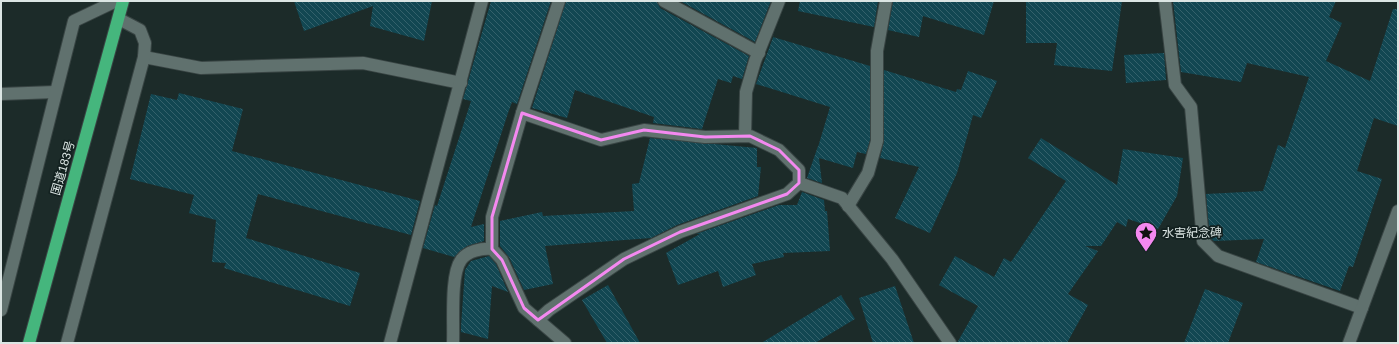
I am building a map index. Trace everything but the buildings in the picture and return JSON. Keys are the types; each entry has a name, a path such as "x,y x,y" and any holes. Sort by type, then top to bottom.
{"highway":[{"name":"国道183号","path":"29,343 100,91 123,1"}],"street":[{"path":"1,310 74,21 116,1"},
{"path":"390,343 482,1"},
{"path":"559,1 522,112 492,217 492,249 502,260 524,308 565,343"},
{"path":"664,1 759,53"},
{"path":"745,136 746,92 779,1"},
{"path":"848,206 868,173 877,141 877,51 886,1"},
{"path":"1165,1 1175,85 1191,107 1203,241 1218,256 1362,308"},
{"path":"67,343 144,57 145,43 140,30 119,19"},
{"path":"144,57 201,68 363,63 460,83"},
{"path":"1,94 55,92"},
{"path":"522,112 600,140 644,130 705,137 750,136 779,150 799,170 799,183 787,194 680,232 624,259 549,310 538,320"},
{"path":"799,183 842,198 892,259 950,343"},
{"path":"1349,343 1398,211"},
{"path":"454,343 454,274 461,259 480,248 492,249"}],"highlighted area":[{"path":"522,113 601,140 644,130 705,137 750,136 779,150 799,170 799,183 787,194 680,232 624,259 538,320 524,308 502,260 492,249 492,217"}],"place":[{"name":"水害紀念碑","path":"1146,252"}]}
